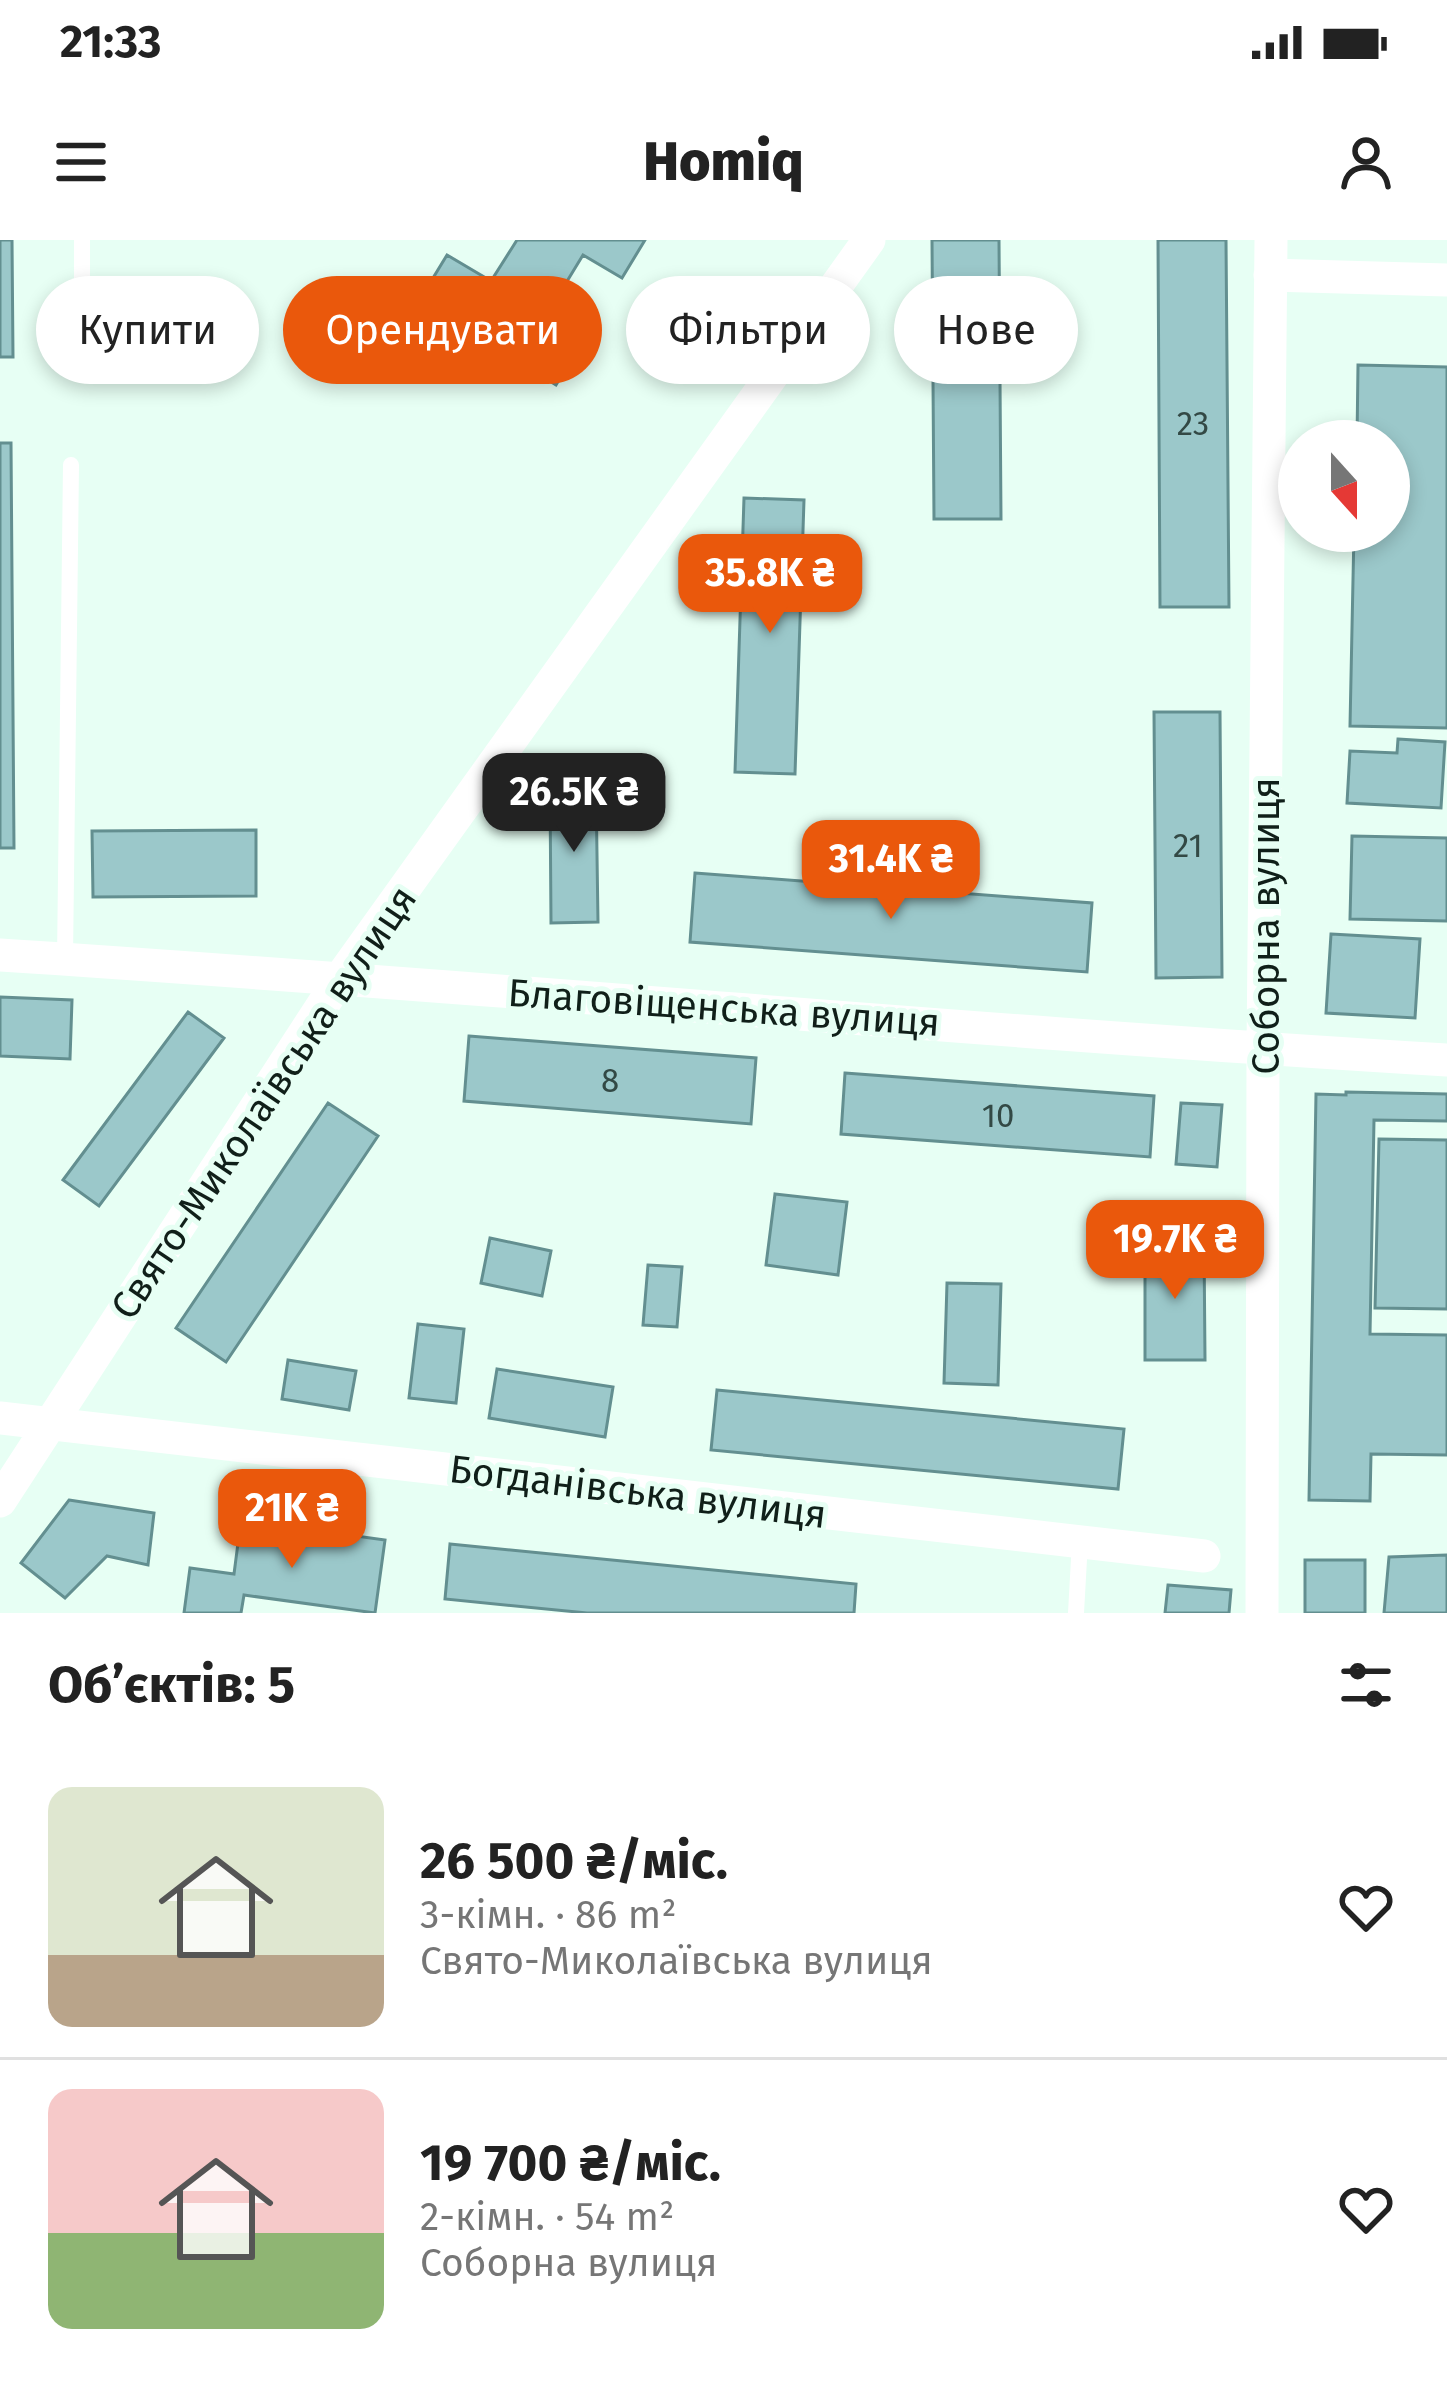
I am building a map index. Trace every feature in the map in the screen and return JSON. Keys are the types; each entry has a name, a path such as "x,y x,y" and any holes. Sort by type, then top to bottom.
{"street":[{"name":"Свято-Миколаївська вулиця","path":"0,1501 340,977 869,240"},
{"name":"Соборна вулиця","path":"1262,1613 1271,240"},
{"path":"1270,275 1447,280"},
{"name":"Благовіщенська вулиця","path":"0,955 1447,1060"},
{"name":"Богданівська вулиця","path":"0,1418 1204,1556"}],"lane":[{"path":"82,240 82,276"},
{"path":"65,959 71,465"},
{"path":"1076,1613 1080,1541"}],"building":[{"path":"0,240 12,240 13,357 0,357"},
{"path":"517,240 645,240 622,278 583,255 570,276 494,276"},
{"path":"932,240 999,240 999,276 932,276"},
{"path":"1158,240 1226,240 1229,607 1160,607"},
{"path":"447,255 483,276 434,276"},
{"path":"1358,365 1447,367 1447,728 1350,726 1354,552 1410,552 1410,420 1357,420"},
{"path":"933,384 1000,384 1001,519 934,519"},
{"path":"0,443 11,443 14,848 0,848"},
{"path":"744,498 804,500 795,774 735,772"},
{"path":"1154,712 1220,712 1222,977 1156,978"},
{"path":"1398,739 1445,742 1441,808 1347,803 1350,751 1397,753"},
{"path":"596,787 598,922 551,923 550,788"},
{"path":"256,830 256,896 93,897 92,831"},
{"path":"1352,836 1447,838 1447,921 1350,919"},
{"path":"695,873 1092,903 1087,972 690,942"},
{"path":"1331,934 1420,939 1415,1018 1326,1013"},
{"path":"0,997 72,1000 70,1059 0,1056"},
{"path":"188,1012 224,1038 99,1206 63,1180"},
{"path":"469,1036 756,1058 751,1124 464,1101"},
{"path":"845,1073 1154,1096 1150,1157 841,1134"},
{"path":"1316,1094 1447,1094 1447,1121 1374,1120 1370,1334 1447,1335 1447,1455 1371,1454 1370,1501 1309,1500"},
{"path":"328,1103 378,1136 226,1362 176,1328"},
{"path":"1181,1103 1222,1105 1217,1167 1176,1164"},
{"path":"1379,1139 1447,1140 1447,1309 1375,1308"},
{"path":"775,1194 847,1202 838,1275 766,1265"},
{"path":"490,1238 551,1251 542,1296 481,1283"},
{"path":"1204,1243 1205,1360 1145,1360 1145,1244"},
{"path":"648,1265 682,1267 677,1327 643,1325"},
{"path":"947,1283 1001,1284 998,1385 944,1383"},
{"path":"418,1324 464,1329 456,1403 409,1398"},
{"path":"288,1360 356,1371 349,1410 282,1399"},
{"path":"497,1369 613,1387 605,1437 489,1418"},
{"path":"717,1390 1124,1429 1118,1489 711,1450"},
{"path":"69,1500 154,1513 148,1565 107,1556 65,1598 21,1563"},
{"path":"241,1520 385,1540 375,1613 244,1595 241,1613 184,1613 190,1568 234,1574"},
{"path":"450,1544 856,1584 854,1613 587,1613 445,1599"},
{"path":"1447,1555 1447,1613 1384,1613 1389,1557"},
{"path":"1305,1560 1365,1560 1365,1613 1305,1613"},
{"path":"1168,1585 1231,1590 1229,1613 1165,1613"}]}
